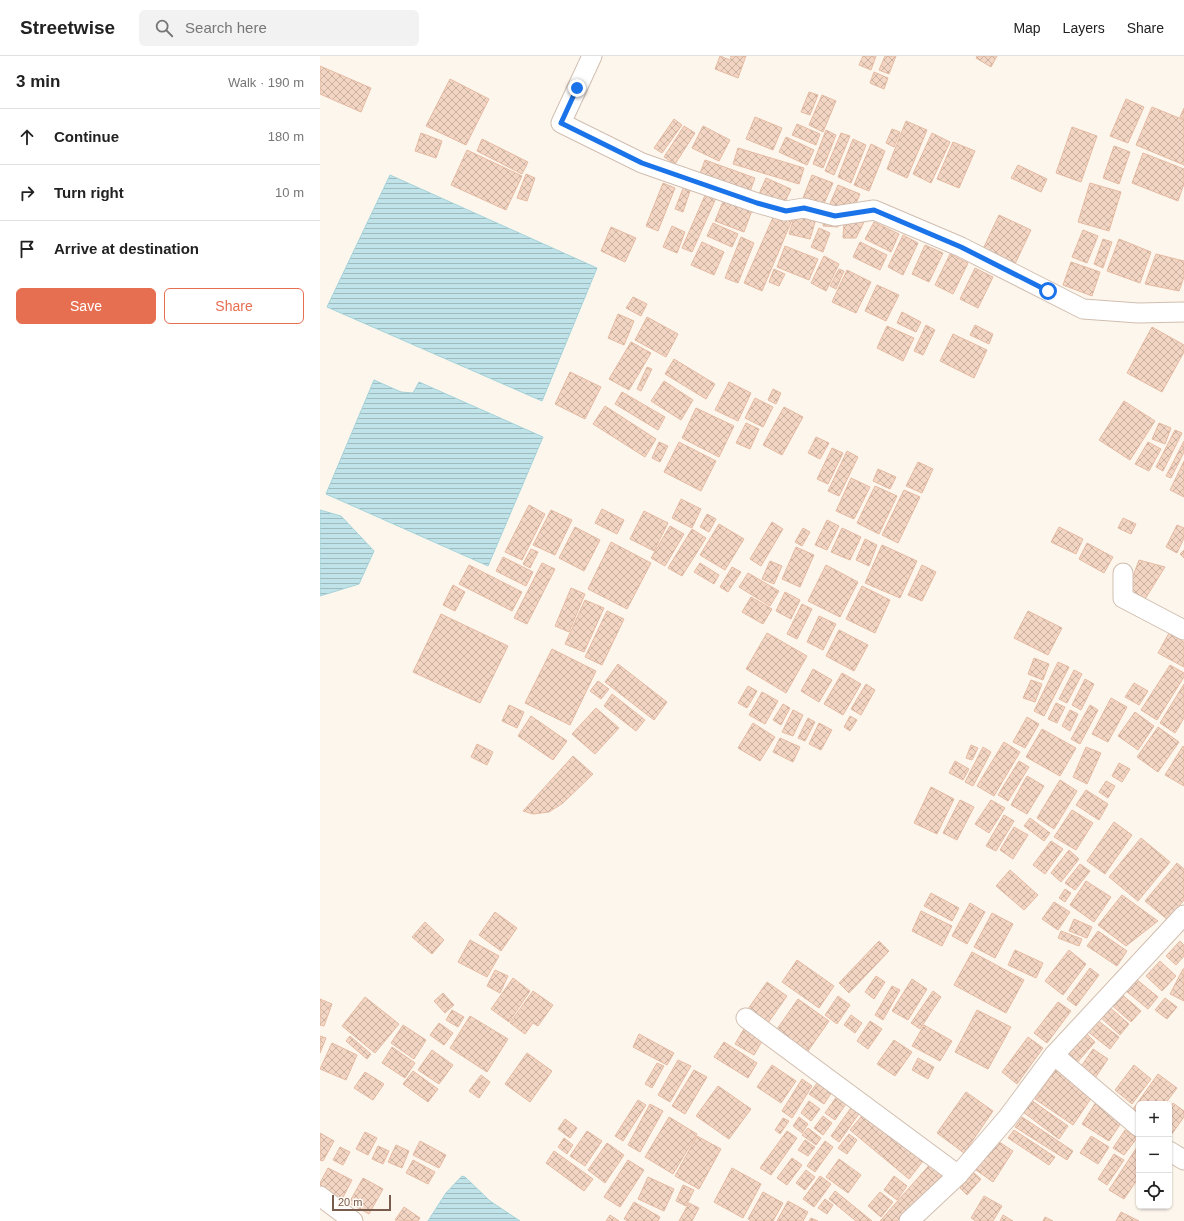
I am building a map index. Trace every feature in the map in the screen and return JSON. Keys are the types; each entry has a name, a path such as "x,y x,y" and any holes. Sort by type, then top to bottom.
{"street":[{"path":"592,56 561,123 642,163 757,203 786,211 804,208 835,216 874,210 961,247 1083,309 1138,313 1184,312"},
{"path":"1123,573 1123,598 1184,630"},
{"path":"908,1221 958,1176 1008,1117 1054,1055 1184,915"},
{"path":"746,1018 958,1176"},
{"path":"1054,1055 1136,1124"},
{"path":"1172,1152 1184,1160"},
{"path":"320,1196 354,1221"}],"water":[{"path":"390,175 597,268 542,401 327,307"},
{"path":"374,380 401,392 413,393 419,382 543,437 488,566 326,494"},
{"path":"320,510 341,516 374,551 359,584 320,596"},
{"path":"462,1176 465,1177 490,1201 520,1221 428,1221 446,1193"}],"building":[{"path":"720,56 730,60 731,56 746,56 738,78 715,69"},
{"path":"863,56 876,56 871,70 859,65"},
{"path":"885,56 896,56 889,74 879,70"},
{"path":"977,56 997,56 991,67 976,58"},
{"path":"320,66 371,88 361,112 320,94"},
{"path":"874,72 888,78 884,89 870,83"},
{"path":"450,79 489,99 466,145 426,126"},
{"path":"809,92 818,95 810,115 801,112"},
{"path":"822,95 836,101 823,132 809,125"},
{"path":"1126,99 1144,107 1128,143 1110,136"},
{"path":"1152,107 1184,120 1184,165 1136,145"},
{"path":"1184,108 1184,119 1180,117"},
{"path":"755,117 782,128 773,150 746,139"},
{"path":"674,119 682,125 662,153 654,148"},
{"path":"906,121 927,130 907,178 887,169"},
{"path":"797,124 820,134 816,145 792,135"},
{"path":"684,126 695,133 675,164 664,157"},
{"path":"703,126 730,140 719,161 692,148"},
{"path":"1072,127 1097,136 1081,182 1056,173"},
{"path":"892,129 900,132 894,147 886,143"},
{"path":"826,130 836,135 823,168 813,164"},
{"path":"421,133 442,141 436,158 415,151"},
{"path":"841,133 850,136 834,175 825,171"},
{"path":"932,133 950,142 931,183 913,174"},
{"path":"786,137 814,150 807,165 779,152"},
{"path":"482,139 528,162 522,174 477,151"},
{"path":"853,139 866,145 851,183 838,177"},
{"path":"953,142 975,151 959,188 937,179"},
{"path":"871,144 885,151 869,191 854,185"},
{"path":"1114,146 1130,152 1119,184 1103,178"},
{"path":"738,148 804,168 799,184 733,164"},
{"path":"467,150 522,176 506,210 451,185"},
{"path":"1143,153 1184,169 1184,184 1178,201 1132,183"},
{"path":"705,160 755,178 749,194 699,176"},
{"path":"1018,165 1047,179 1041,192 1011,178"},
{"path":"526,174 535,178 527,201 517,198"},
{"path":"812,175 833,183 823,206 803,198"},
{"path":"766,178 791,189 784,204 759,194"},
{"path":"663,183 675,188 658,231 646,226"},
{"path":"1090,183 1121,192 1109,231 1078,222"},
{"path":"838,185 860,194 855,206 829,206"},
{"path":"684,186 691,188 683,212 675,209"},
{"path":"706,193 716,198 692,252 682,248"},
{"path":"726,194 754,205 744,232 715,221"},
{"path":"775,213 792,220 762,291 744,283"},
{"path":"795,214 816,219 810,239 789,234"},
{"path":"999,215 1031,230 1015,264 983,249"},
{"path":"824,219 838,221 838,227 823,226"},
{"path":"844,221 864,222 856,238 843,238"},
{"path":"874,222 899,234 891,252 865,239"},
{"path":"713,223 738,234 732,247 707,236"},
{"path":"672,226 685,232 677,253 663,247"},
{"path":"611,227 636,238 625,262 601,251"},
{"path":"819,228 830,233 823,252 811,247"},
{"path":"1083,230 1098,236 1087,263 1072,257"},
{"path":"903,235 918,243 903,275 888,267"},
{"path":"741,237 754,243 738,283 725,278"},
{"path":"1103,239 1112,242 1103,268 1094,264"},
{"path":"1119,239 1151,252 1140,283 1107,271"},
{"path":"702,242 724,252 714,275 691,265"},
{"path":"860,242 887,255 880,270 853,257"},
{"path":"925,245 943,253 929,282 912,274"},
{"path":"785,246 818,259 809,280 777,267"},
{"path":"950,254 968,263 953,294 935,285"},
{"path":"1156,254 1184,261 1184,277 1179,291 1145,284"},
{"path":"824,256 839,264 826,291 811,283"},
{"path":"1071,262 1100,272 1092,296 1063,285"},
{"path":"975,268 993,277 978,308 960,299"},
{"path":"774,269 785,274 779,286 769,282"},
{"path":"839,269 844,271 836,289 830,286"},
{"path":"847,270 871,282 856,313 832,302"},
{"path":"877,285 899,295 886,321 865,311"},
{"path":"633,297 647,304 641,316 626,308"},
{"path":"902,312 921,322 916,332 897,323"},
{"path":"618,314 634,321 624,345 608,338"},
{"path":"647,317 678,334 666,357 635,340"},
{"path":"926,325 935,330 923,355 914,351"},
{"path":"975,325 993,334 989,344 970,335"},
{"path":"887,326 914,338 903,361 877,348"},
{"path":"1152,327 1184,345 1184,352 1162,392 1127,373"},
{"path":"953,334 987,350 974,378 940,361"},
{"path":"631,342 651,353 629,390 609,379"},
{"path":"674,359 715,384 706,399 665,374"},
{"path":"647,367 652,369 641,391 637,389"},
{"path":"570,372 601,387 585,419 555,404"},
{"path":"664,381 693,400 681,420 651,401"},
{"path":"729,382 751,393 738,421 715,410"},
{"path":"773,389 781,393 776,404 768,400"},
{"path":"622,392 665,417 658,430 615,404"},
{"path":"755,398 773,407 763,427 745,418"},
{"path":"1124,401 1155,421 1130,460 1099,440"},
{"path":"605,406 656,439 645,457 593,424"},
{"path":"784,407 803,417 782,455 763,445"},
{"path":"696,408 734,426 719,457 682,438"},
{"path":"746,423 759,429 750,449 736,443"},
{"path":"1159,423 1171,428 1165,444 1152,439"},
{"path":"1175,430 1182,433 1163,471 1156,467"},
{"path":"816,437 829,443 820,459 808,453"},
{"path":"1184,441 1184,452 1171,478 1166,476"},
{"path":"659,442 668,446 660,462 652,458"},
{"path":"679,442 716,461 701,491 664,472"},
{"path":"1148,442 1161,449 1149,471 1135,464"},
{"path":"832,448 843,453 828,484 817,479"},
{"path":"847,451 858,457 839,496 828,491"},
{"path":"1184,461 1184,497 1170,490"},
{"path":"918,462 933,469 922,493 906,486"},
{"path":"878,469 896,477 890,489 873,481"},
{"path":"851,478 870,487 854,519 836,511"},
{"path":"875,486 897,496 879,534 857,523"},
{"path":"904,490 920,497 898,543 882,535"},
{"path":"681,499 701,509 692,528 672,518"},
{"path":"529,505 545,514 522,560 505,552"},
{"path":"602,509 624,520 617,534 595,523"},
{"path":"551,510 572,520 555,555 533,545"},
{"path":"644,511 668,523 654,551 630,539"},
{"path":"707,514 716,519 709,532 700,527"},
{"path":"1123,518 1136,524 1131,534 1118,528"},
{"path":"827,520 839,526 827,550 815,545"},
{"path":"772,522 783,529 761,566 750,559"},
{"path":"719,524 744,539 725,570 700,555"},
{"path":"1177,525 1184,528 1184,538 1177,553 1166,547"},
{"path":"670,526 684,534 665,566 651,558"},
{"path":"575,527 600,540 584,571 559,558"},
{"path":"1059,527 1083,539 1076,554 1051,542"},
{"path":"803,528 810,532 802,546 795,542"},
{"path":"842,528 861,537 850,560 831,552"},
{"path":"692,529 706,538 682,576 668,568"},
{"path":"865,539 877,545 869,566 856,560"},
{"path":"611,542 651,563 627,609 588,589"},
{"path":"1087,543 1113,557 1104,573 1079,559"},
{"path":"882,545 917,561 900,598 865,583"},
{"path":"796,547 814,555 800,587 782,579"},
{"path":"531,549 538,552 530,568 523,564"},
{"path":"1184,550 1184,558 1180,554"},
{"path":"503,557 533,572 526,586 496,571"},
{"path":"1139,560 1165,567 1142,604 1127,592"},
{"path":"770,561 782,566 774,584 762,579"},
{"path":"542,563 555,569 527,624 514,618"},
{"path":"700,563 719,575 714,584 694,572"},
{"path":"469,565 522,592 512,611 459,584"},
{"path":"826,565 858,582 840,617 808,601"},
{"path":"922,565 936,572 922,601 908,595"},
{"path":"732,567 741,572 728,592 720,587"},
{"path":"748,573 779,591 770,606 739,587"},
{"path":"453,585 465,592 455,611 443,605"},
{"path":"862,586 890,600 875,633 846,619"},
{"path":"571,588 585,594 569,632 555,626"},
{"path":"785,592 800,600 791,619 776,611"},
{"path":"751,597 772,609 763,624 742,612"},
{"path":"585,600 604,608 584,652 565,644"},
{"path":"802,604 812,609 797,639 787,634"},
{"path":"607,611 624,619 602,665 585,657"},
{"path":"1028,611 1062,628 1048,655 1014,638"},
{"path":"441,614 508,646 480,703 413,672"},
{"path":"819,616 836,624 823,650 807,642"},
{"path":"839,630 868,645 854,671 826,656"},
{"path":"767,633 807,656 786,693 746,669"},
{"path":"1169,633 1184,642 1184,667 1158,653"},
{"path":"552,649 596,671 570,725 525,703"},
{"path":"1034,658 1049,664 1043,680 1028,674"},
{"path":"1058,662 1069,667 1044,716 1034,711"},
{"path":"618,664 667,702 654,720 605,682"},
{"path":"1170,665 1184,673 1184,677 1157,720 1141,710"},
{"path":"813,669 832,680 819,702 801,691"},
{"path":"1074,670 1082,674 1067,703 1059,699"},
{"path":"842,673 861,684 843,715 824,704"},
{"path":"1085,679 1094,684 1081,710 1072,705"},
{"path":"1031,680 1042,684 1035,702 1023,698"},
{"path":"598,681 609,689 601,699 590,691"},
{"path":"1134,683 1148,691 1139,705 1125,697"},
{"path":"866,684 875,690 861,715 851,709"},
{"path":"1184,684 1184,718 1175,733 1160,723"},
{"path":"748,686 757,691 747,708 738,703"},
{"path":"762,692 778,701 765,724 749,715"},
{"path":"612,694 645,720 636,731 604,706"},
{"path":"1111,698 1127,707 1108,742 1092,734"},
{"path":"1056,703 1065,707 1057,723 1048,719"},
{"path":"783,704 790,708 781,725 773,720"},
{"path":"509,705 524,712 517,728 502,721"},
{"path":"1090,705 1098,710 1080,744 1071,739"},
{"path":"596,708 619,728 595,754 572,734"},
{"path":"793,710 803,715 793,736 782,732"},
{"path":"1070,710 1078,714 1070,731 1062,726"},
{"path":"1135,712 1154,726 1138,750 1118,736"},
{"path":"531,716 567,741 553,760 518,736"},
{"path":"850,716 857,720 850,731 844,727"},
{"path":"1027,717 1039,724 1025,748 1013,742"},
{"path":"808,718 815,722 805,741 798,738"},
{"path":"753,723 775,737 760,761 738,748"},
{"path":"819,723 832,730 821,750 809,744"},
{"path":"1158,727 1179,742 1158,772 1137,757"},
{"path":"1042,729 1076,748 1060,776 1026,757"},
{"path":"780,738 800,747 793,762 773,752"},
{"path":"1004,742 1020,752 994,796 977,786"},
{"path":"477,744 493,752 487,765 471,757"},
{"path":"971,745 978,748 972,760 966,758"},
{"path":"1183,746 1184,747 1184,786 1165,775"},
{"path":"983,747 991,752 973,786 965,782"},
{"path":"1086,747 1101,753 1087,784 1073,777"},
{"path":"573,756 593,774 563,803 549,812 533,814 523,811"},
{"path":"955,761 969,769 963,780 949,773"},
{"path":"1019,761 1029,767 1008,801 998,795"},
{"path":"1119,763 1130,769 1122,782 1112,776"},
{"path":"1027,776 1044,786 1027,814 1011,805"},
{"path":"1060,780 1077,791 1054,829 1037,818"},
{"path":"1106,781 1115,786 1108,798 1099,792"},
{"path":"931,787 954,799 937,834 914,823"},
{"path":"1086,790 1108,804 1099,820 1076,805"},
{"path":"960,800 974,807 957,840 943,833"},
{"path":"991,800 1005,808 989,833 975,824"},
{"path":"1072,810 1093,823 1076,850 1054,837"},
{"path":"1004,815 1014,821 996,851 986,846"},
{"path":"1030,818 1050,833 1044,841 1024,826"},
{"path":"1114,822 1132,835 1105,874 1087,861"},
{"path":"1014,827 1028,835 1013,859 1000,850"},
{"path":"1141,838 1170,862 1138,901 1109,877"},
{"path":"1051,841 1063,849 1045,874 1033,865"},
{"path":"1069,850 1079,859 1061,882 1051,873"},
{"path":"1177,863 1184,869 1184,900 1168,920 1145,901"},
{"path":"1080,864 1090,871 1075,890 1065,883"},
{"path":"1010,870 1038,895 1024,910 996,886"},
{"path":"1086,881 1111,897 1094,922 1070,905"},
{"path":"1065,889 1071,893 1065,902 1059,898"},
{"path":"931,893 959,908 952,921 924,906"},
{"path":"1122,895 1158,921 1126,946 1098,925"},
{"path":"1054,902 1070,912 1058,930 1042,919"},
{"path":"970,903 985,912 967,944 952,936"},
{"path":"921,911 952,926 942,946 912,931"},
{"path":"495,912 517,928 501,951 479,935"},
{"path":"992,913 1013,924 995,958 974,947"},
{"path":"1074,919 1092,927 1087,938 1069,931"},
{"path":"425,922 444,940 432,954 412,937"},
{"path":"1061,931 1082,939 1079,946 1058,938"},
{"path":"1098,931 1127,951 1117,966 1087,946"},
{"path":"470,940 499,956 487,977 458,962"},
{"path":"879,941 889,951 849,993 839,983"},
{"path":"1180,941 1184,945 1184,956 1176,965 1166,956"},
{"path":"1015,950 1043,963 1036,978 1008,965"},
{"path":"1069,950 1086,964 1063,995 1045,981"},
{"path":"972,952 1024,980 1006,1013 954,985"},
{"path":"797,960 834,986 819,1008 782,982"},
{"path":"1160,961 1176,976 1162,991 1146,976"},
{"path":"1090,968 1099,975 1076,1006 1067,999"},
{"path":"1184,969 1184,1001 1170,994"},
{"path":"495,970 508,976 500,993 487,986"},
{"path":"876,976 885,982 874,999 865,992"},
{"path":"513,978 530,991 509,1022 491,1009"},
{"path":"912,979 927,989 908,1020 892,1011"},
{"path":"1136,979 1158,997 1148,1009 1126,991"},
{"path":"767,982 787,996 768,1023 748,1009"},
{"path":"892,986 900,990 883,1020 875,1015"},
{"path":"533,991 553,1005 538,1026 533,1023 525,1034 510,1023"},
{"path":"933,991 941,997 920,1029 911,1023"},
{"path":"1118,991 1141,1011 1131,1022 1108,1002"},
{"path":"443,993 454,1005 445,1013 434,1001"},
{"path":"838,996 850,1005 837,1024 825,1015"},
{"path":"365,997 399,1024 375,1053 342,1026"},
{"path":"1165,998 1177,1007 1167,1019 1155,1010"},
{"path":"320,999 332,1004 324,1026 320,1025"},
{"path":"798,999 829,1021 806,1054 775,1032"},
{"path":"1058,1002 1071,1011 1047,1043 1034,1033"},
{"path":"1107,1005 1129,1024 1120,1035 1098,1015"},
{"path":"452,1010 464,1017 458,1027 446,1020"},
{"path":"977,1010 1011,1027 988,1069 955,1052"},
{"path":"851,1015 862,1023 855,1033 844,1025"},
{"path":"470,1016 508,1039 487,1072 450,1048"},
{"path":"1096,1019 1119,1037 1110,1049 1087,1031"},
{"path":"870,1021 882,1029 868,1049 857,1041"},
{"path":"439,1023 453,1033 444,1045 430,1035"},
{"path":"403,1025 426,1040 414,1059 391,1043"},
{"path":"924,1025 952,1041 940,1061 912,1046"},
{"path":"745,1027 764,1038 754,1055 735,1044"},
{"path":"1084,1031 1095,1042 1075,1065 1063,1054"},
{"path":"639,1034 674,1053 667,1065 633,1047"},
{"path":"320,1036 326,1038 320,1053"},
{"path":"350,1036 371,1054 367,1059 346,1041"},
{"path":"1028,1037 1043,1048 1017,1084 1002,1072"},
{"path":"894,1040 912,1052 895,1076 877,1064"},
{"path":"724,1042 757,1063 748,1078 714,1057"},
{"path":"332,1043 357,1055 346,1080 320,1069"},
{"path":"392,1047 415,1063 405,1078 382,1063"},
{"path":"1093,1049 1108,1059 1095,1078 1080,1068"},
{"path":"432,1050 453,1065 439,1084 418,1070"},
{"path":"527,1053 552,1071 530,1102 505,1084"},
{"path":"918,1058 934,1067 928,1079 912,1070"},
{"path":"678,1060 691,1066 670,1102 658,1095"},
{"path":"657,1063 664,1066 652,1088 645,1084"},
{"path":"772,1065 796,1081 781,1103 757,1087"},
{"path":"1134,1065 1151,1079 1132,1104 1115,1090"},
{"path":"1057,1068 1094,1094 1073,1125 1035,1099"},
{"path":"694,1070 707,1077 685,1114 672,1106"},
{"path":"413,1071 438,1089 428,1102 403,1084"},
{"path":"365,1072 384,1084 373,1100 354,1088"},
{"path":"1158,1074 1177,1088 1167,1101 1139,1101"},
{"path":"481,1075 490,1082 479,1098 469,1091"},
{"path":"802,1079 812,1086 792,1118 782,1111"},
{"path":"820,1079 834,1089 824,1104 809,1094"},
{"path":"718,1086 751,1109 729,1139 696,1116"},
{"path":"840,1092 850,1098 835,1120 825,1113"},
{"path":"966,1092 993,1111 964,1153 937,1133"},
{"path":"638,1100 646,1105 623,1141 615,1136"},
{"path":"1031,1100 1068,1126 1059,1139 1023,1112"},
{"path":"809,1101 820,1109 811,1121 801,1113"},
{"path":"1096,1102 1123,1120 1109,1141 1082,1124"},
{"path":"1173,1103 1184,1111 1184,1117 1172,1134"},
{"path":"650,1104 663,1111 640,1152 628,1145"},
{"path":"853,1105 861,1111 839,1142 831,1136"},
{"path":"1136,1105 1136,1112 1133,1109"},
{"path":"865,1112 923,1161 909,1179 850,1130"},
{"path":"823,1116 832,1123 823,1135 814,1128"},
{"path":"669,1117 697,1134 673,1174 645,1157"},
{"path":"799,1117 808,1124 802,1133 793,1126"},
{"path":"1022,1117 1073,1151 1067,1160 1015,1127"},
{"path":"783,1118 789,1121 780,1134 775,1130"},
{"path":"565,1119 577,1128 570,1138 558,1129"},
{"path":"808,1128 821,1138 816,1145 802,1135"},
{"path":"1014,1130 1055,1157 1049,1165 1008,1138"},
{"path":"1125,1130 1136,1137 1124,1155 1113,1148"},
{"path":"587,1131 602,1141 585,1166 570,1156"},
{"path":"787,1131 797,1138 771,1175 760,1168"},
{"path":"365,1132 377,1138 368,1155 356,1149"},
{"path":"320,1133 334,1141 323,1161 320,1160"},
{"path":"849,1134 857,1140 847,1154 838,1148"},
{"path":"697,1136 721,1149 699,1189 675,1176"},
{"path":"1091,1136 1109,1147 1098,1164 1080,1153"},
{"path":"564,1138 573,1145 567,1154 558,1147"},
{"path":"805,1140 815,1147 808,1156 798,1150"},
{"path":"996,1140 1013,1151 993,1182 976,1170"},
{"path":"420,1141 446,1155 439,1168 413,1155"},
{"path":"825,1141 833,1147 815,1172 807,1166"},
{"path":"607,1143 624,1155 605,1183 588,1170"},
{"path":"396,1145 409,1151 402,1168 388,1162"},
{"path":"378,1146 389,1151 383,1164 372,1159"},
{"path":"340,1147 350,1152 343,1165 333,1160"},
{"path":"1136,1149 1136,1181 1124,1199 1109,1190"},
{"path":"554,1151 593,1179 584,1191 546,1163"},
{"path":"1114,1154 1124,1160 1107,1185 1098,1179"},
{"path":"792,1158 802,1165 787,1185 777,1178"},
{"path":"839,1159 861,1175 848,1193 826,1177"},
{"path":"413,1160 435,1172 428,1184 406,1173"},
{"path":"628,1160 644,1170 620,1207 604,1197"},
{"path":"932,1162 945,1172 897,1221 880,1221"},
{"path":"328,1168 352,1180 340,1203 320,1192 320,1183"},
{"path":"732,1168 761,1184 743,1218 714,1202"},
{"path":"806,1170 815,1177 805,1190 796,1183"},
{"path":"974,1173 981,1179 967,1195 960,1188"},
{"path":"820,1176 831,1184 814,1207 803,1199"},
{"path":"894,1176 907,1186 897,1200 884,1190"},
{"path":"648,1177 674,1189 664,1211 638,1199"},
{"path":"363,1178 383,1189 369,1214 349,1203"},
{"path":"683,1185 694,1190 686,1206 676,1201"},
{"path":"835,1191 872,1221 856,1221 829,1199"},
{"path":"763,1192 783,1203 773,1221 751,1221 748,1219"},
{"path":"880,1192 893,1202 881,1217 868,1206"},
{"path":"984,1196 1002,1206 993,1221 976,1221 971,1218"},
{"path":"825,1199 833,1205 827,1214 818,1208"},
{"path":"788,1201 808,1212 803,1221 777,1221"},
{"path":"634,1202 660,1217 658,1221 628,1221 624,1219"},
{"path":"689,1203 699,1208 692,1221 679,1221"},
{"path":"404,1207 420,1218 418,1221 395,1220"},
{"path":"1121,1212 1139,1221 1116,1221"},
{"path":"610,1215 619,1221 606,1221"},
{"path":"1003,1215 1013,1221 1000,1221"},
{"path":"1045,1217 1053,1221 1043,1221"},
{"path":"811,1218 818,1221 809,1221"}],"route":[{"path":"577,88 561,123 642,163 757,203 786,211 804,208 835,216 874,210 961,247 1048,291"}]}
